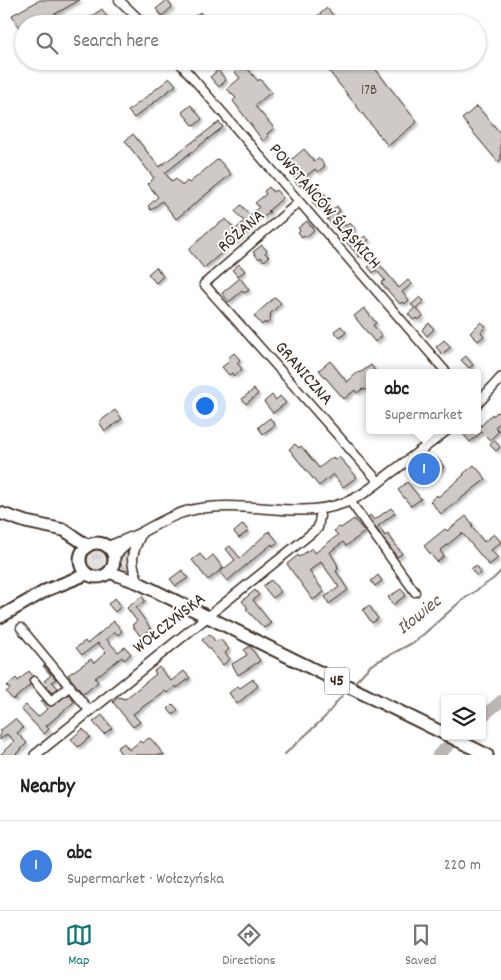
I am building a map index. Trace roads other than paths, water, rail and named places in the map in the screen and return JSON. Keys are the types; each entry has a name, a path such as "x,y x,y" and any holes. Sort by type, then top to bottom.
{"main road":[{"path":"0,513 26,522 64,530 84,559 91,576 100,577 110,560 98,544 84,559 47,590 0,617"},
{"name":"45","path":"110,560 139,583 441,732"},
{"path":"457,740 487,755"}],"street":[{"path":"119,0 135,15"},
{"name":"POWSTAŃCÓW ŚLĄSKICH","path":"186,70 444,369"},
{"name":"RÓŻANA","path":"204,284 299,202"},
{"name":"GRANICZNA","path":"204,284 379,482"},
{"path":"481,400 501,378"},
{"path":"110,560 142,532 167,517 182,511 228,506 318,509 350,501 379,482 442,434"},
{"path":"350,501 415,592"},
{"name":"WOŁCZYŃSKA","path":"35,755 318,528 320,516"},
{"path":"139,583 134,569 132,552 142,532"},
{"path":"22,628 89,710"},
{"path":"34,681 51,701 70,686"}],"waterway":[{"name":"Iłowiec","path":"356,681 371,665 416,641 461,601 493,579 501,571"},
{"name":"Iłowiec","path":"284,755 325,717 344,693"},
{"path":"486,714 501,701"},
{"path":"438,755 455,740"}],"place":[{"name":"abc","path":"424,469"}]}
